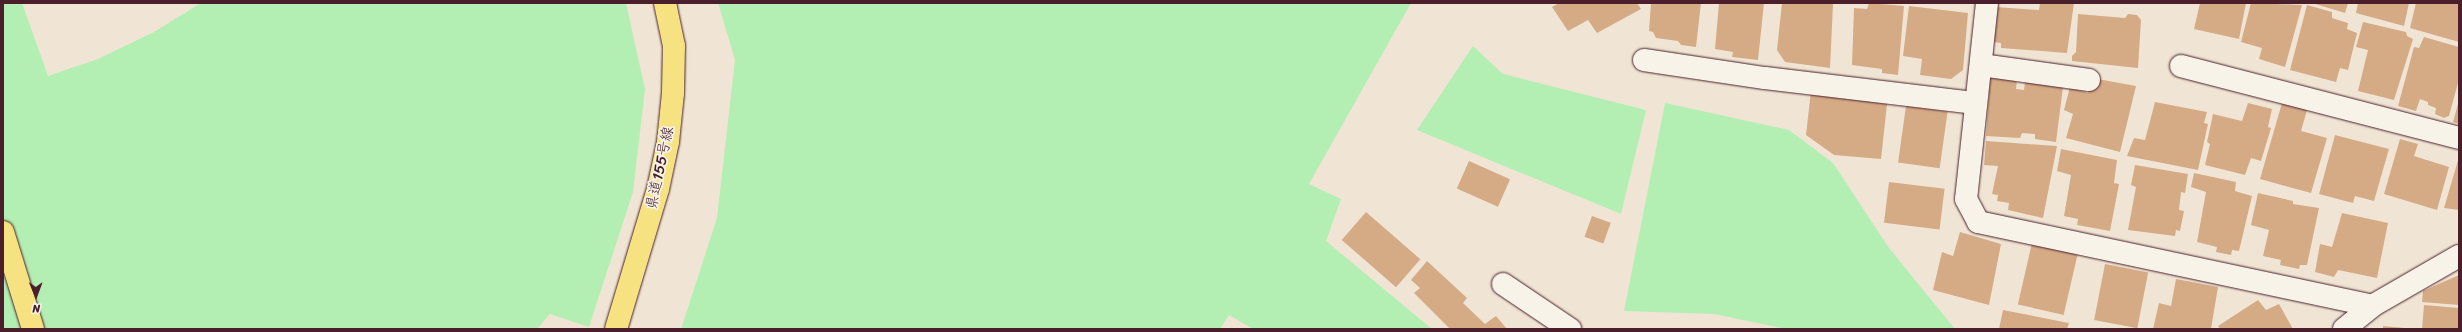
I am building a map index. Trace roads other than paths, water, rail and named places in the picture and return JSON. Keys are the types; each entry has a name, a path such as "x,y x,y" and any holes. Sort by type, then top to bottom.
{"main road":[{"name":"県道155号線","path":"616,329 658,189 668,142 673,93 674,46 665,3"},
{"path":"3,232 33,329"}],"street":[{"path":"1987,3 1966,200 1978,222 2372,306"},
{"path":"1644,60 1765,78 1976,103"},
{"path":"1981,65 2089,80"},
{"path":"2181,66 2459,138"},
{"path":"2344,329 2372,306 2459,256"},
{"path":"1503,284 1570,329"}]}
